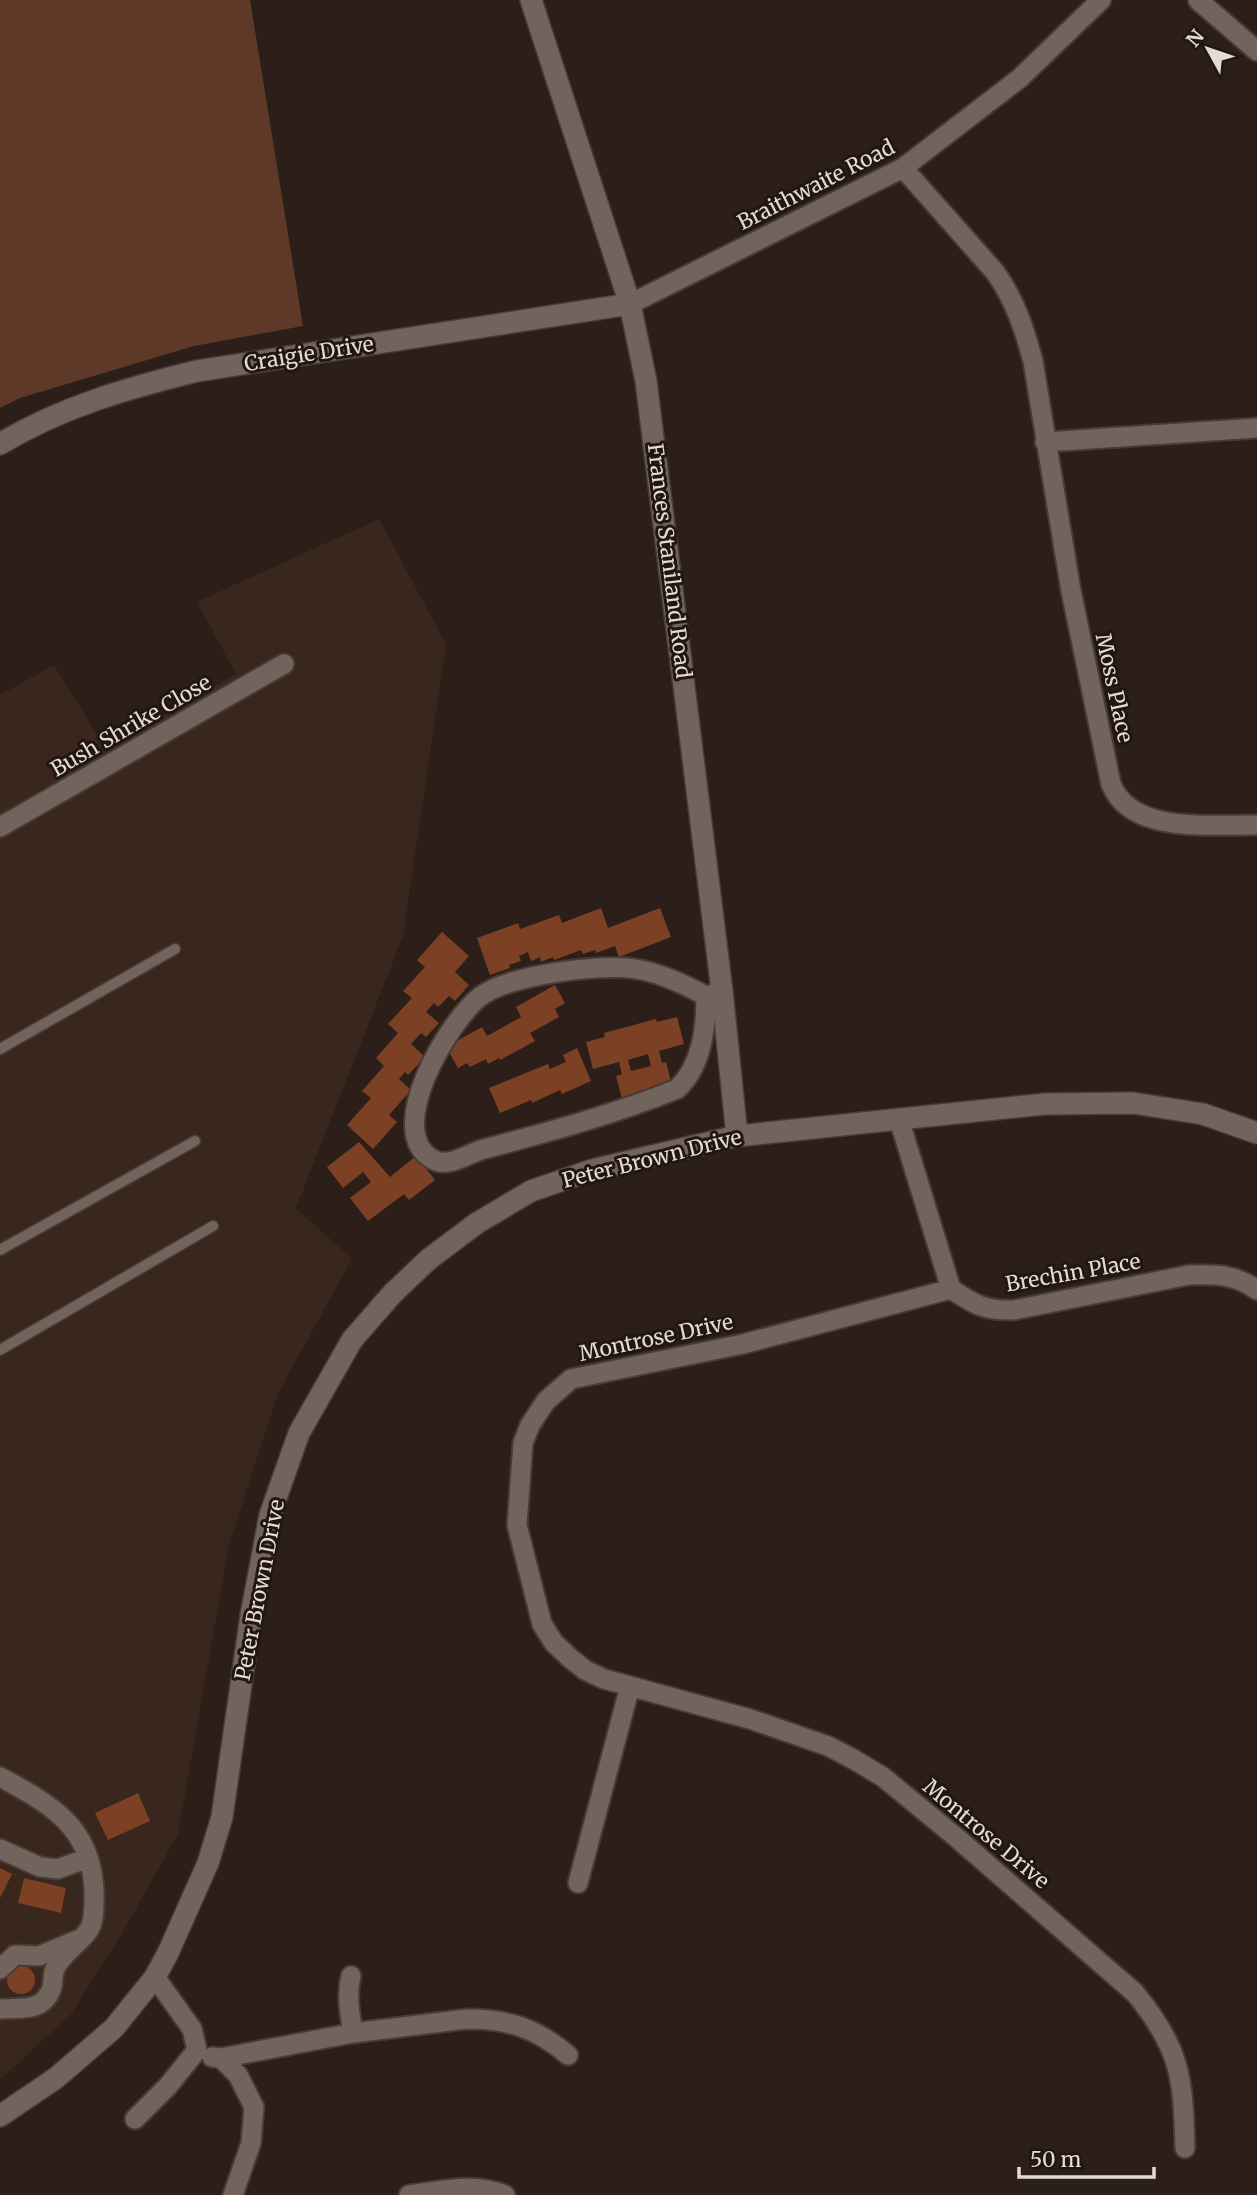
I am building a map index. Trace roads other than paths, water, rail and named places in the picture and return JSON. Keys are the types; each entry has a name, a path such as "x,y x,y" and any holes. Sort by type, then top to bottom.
{"street":[{"name":"Frances Staniland Road","path":"531,0 630,304 646,381 714,993 737,1136"},
{"name":"Braithwaite Road","path":"630,304 903,168 1020,78 1101,0"},
{"path":"1198,0 1257,51"},
{"name":"Moss Place","path":"903,168 975,249 1008,291 1023,323 1033,361 1071,591 1111,784 1116,796 1133,811 1148,818 1178,823 1257,825"},
{"name":"Craigie Drive","path":"0,444 27,428 99,398 197,371 630,304"},
{"path":"1045,442 1257,428"},
{"name":"Bush Shrike Close","path":"0,827 284,664"},
{"path":"593,968 635,969 714,993 695,1067 677,1089 526,1138 472,1152 449,1163 435,1161 414,1137 420,1092 430,1066 456,1021 481,996 499,986 593,968"},
{"name":"Peter Brown Drive","path":"0,2116 56,2078 114,2028 155,1977 168,1953 208,1863 222,1818 251,1615 270,1515 299,1433 352,1340 393,1293 429,1259 478,1223 531,1191 592,1170 737,1136 1045,1104 1133,1103 1203,1114 1257,1133"},
{"path":"899,1119 951,1289"},
{"name":"Brechin Place","path":"951,1289 979,1307 994,1310 1014,1310 1189,1275 1217,1273 1240,1278 1257,1290"},
{"name":"Montrose Drive","path":"951,1289 743,1344 571,1379 546,1401 530,1425 523,1443 517,1525 542,1624 554,1643 585,1670 604,1679 751,1719 828,1746 883,1777 1135,1993 1157,2020 1173,2050 1183,2092 1185,2148"},
{"path":"578,1882 630,1686"},
{"path":"0,1777 67,1819 88,1858 93,1880 94,1907 90,1927 54,1969 50,1992 40,2003 25,2010 0,2009"},
{"path":"0,1849 40,1867 58,1869 88,1858"},
{"path":"0,1969 15,1955 39,1956 81,1938"},
{"path":"351,1976 348,1995 354,2033"},
{"path":"155,1977 192,2028 197,2050"},
{"path":"221,2058 418,2023 485,2019 522,2027 548,2038 568,2055"},
{"path":"197,2050 221,2058 238,2075 254,2107 251,2143 233,2195"},
{"path":"135,2119 168,2086 197,2050"},
{"path":"409,2195 466,2188 495,2191 505,2195"}],"lane":[{"path":"0,1049 174,949"},
{"path":"0,1250 195,1141"},
{"path":"0,1350 213,1226"}]}
